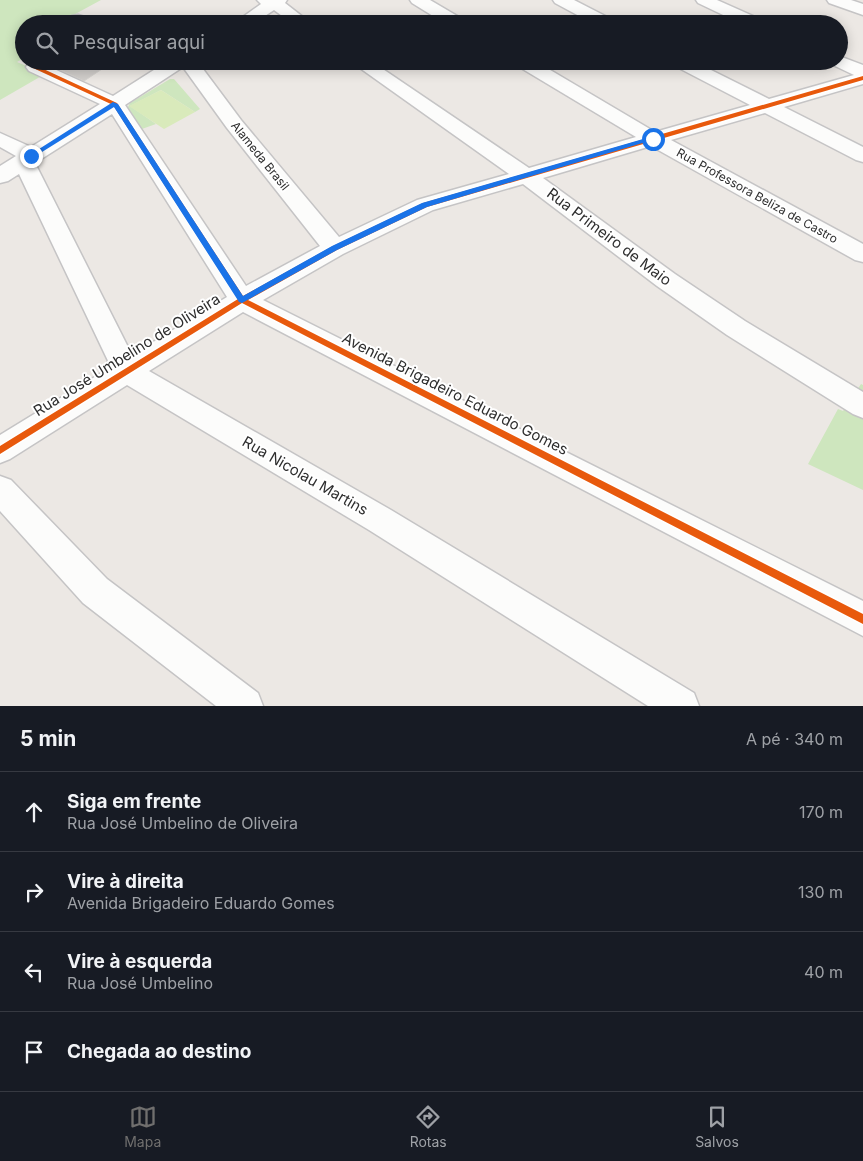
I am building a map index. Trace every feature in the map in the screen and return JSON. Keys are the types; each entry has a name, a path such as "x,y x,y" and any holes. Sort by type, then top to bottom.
{"street":[{"path":"418,0 443,15"},
{"path":"561,0 590,15"},
{"path":"704,0 736,15"},
{"path":"835,0 863,10"},
{"path":"254,15 273,1 292,15"},
{"path":"848,65 863,72"},
{"path":"41,70 115,104"},
{"path":"0,176 167,70"},
{"name":"Alameda Brasil","path":"195,70 234,124 335,248"},
{"name":"Rua Primeiro de Maio","path":"372,70 525,175 666,280 728,323 863,406"},
{"name":"Rua Professora Beliza de Castro","path":"537,70 653,139 863,254"},
{"path":"695,70 863,155"},
{"name":"Rua José Umbelino de Oliveira","path":"0,450 242,300 335,248 425,205 863,78"},
{"name":"Avenida Brigadeiro Eduardo Gomes","path":"115,104 242,300 863,619"},
{"path":"0,139 27,158 126,372"},
{"name":"Rua Nicolau Martins","path":"126,372 380,520 681,706"},
{"path":"0,490 96,591 245,706"}],"green space":[{"path":"0,0 101,0 73,15 15,15 15,70 36,70 45,74 0,100"},
{"path":"170,79 174,79 200,109 195,112 161,90 130,106 156,124 139,130 127,109 130,103"},
{"path":"161,90 195,112 164,129 129,106"},
{"path":"861,384 863,385 863,490 808,464 838,409 843,411"}],"building":[{"path":"61,70 100,70 84,81"}],"cycle path":[{"path":"41,70 115,104 242,300 863,619"},
{"path":"0,450 242,300 335,248 425,205 863,78"}],"route":[{"path":"31,156 115,104 242,300 335,248 425,205 653,139"}]}
